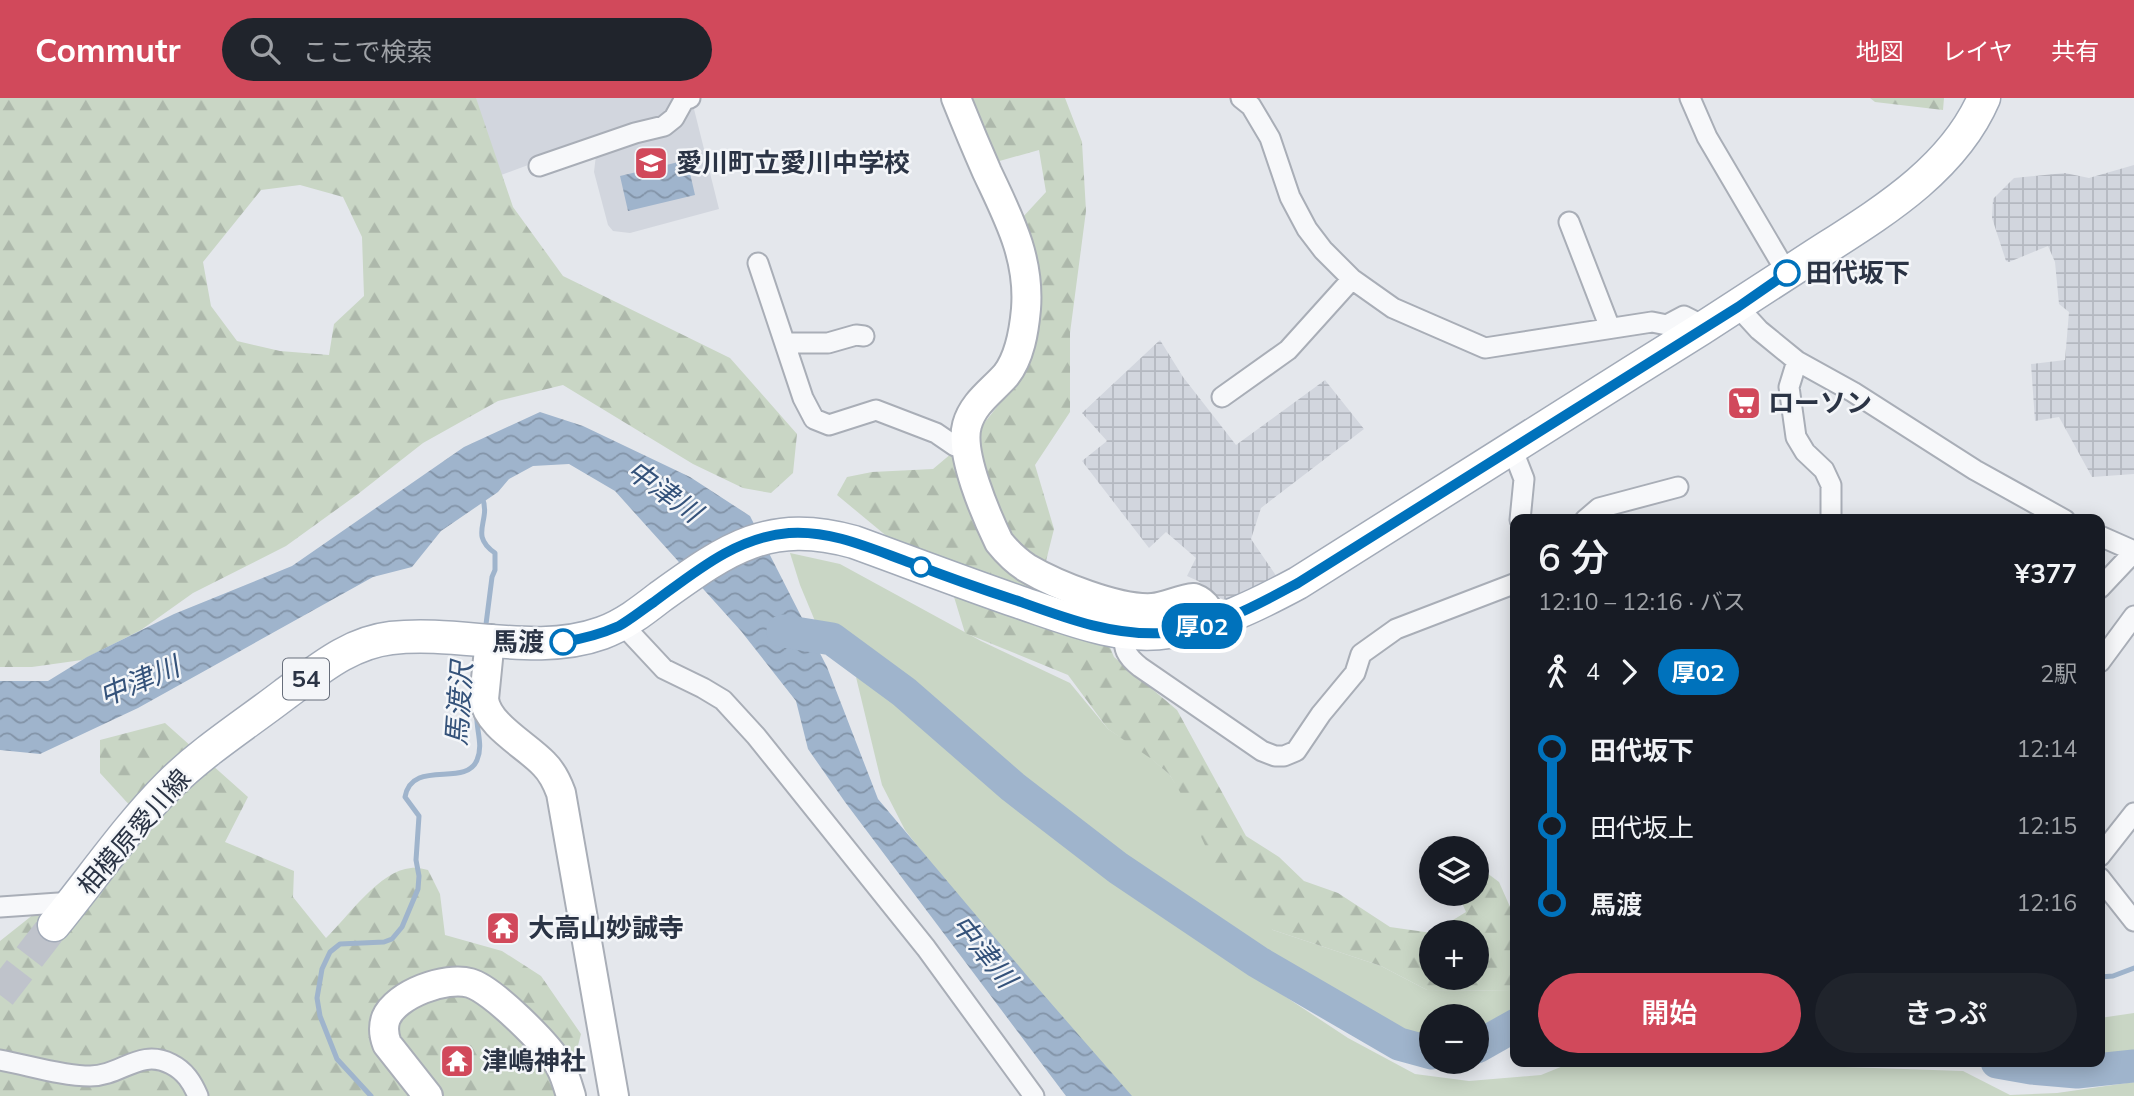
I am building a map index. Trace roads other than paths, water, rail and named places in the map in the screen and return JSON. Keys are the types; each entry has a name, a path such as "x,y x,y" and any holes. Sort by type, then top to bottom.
{"main road":[{"name":"54","path":"631,617 721,555 753,540 789,533 822,534 854,542 1070,620 1124,632 1166,633 1212,623 1265,601 1298,583 1738,307 1888,208 1921,180 1961,139 1977,115 1984,98"},
{"name":"相模原愛川線","path":"63,914 168,786 330,661 356,647 389,638 424,637 558,643 595,635 631,617"}],"street":[{"path":"538,166 635,133 664,126 674,118 684,100 690,98"},
{"path":"956,98 1020,247 1026,288 1024,326 1015,359 1008,372 974,411 967,425 965,444 971,470 994,532 1007,552 1028,568 1094,597 1153,608 1194,597 1208,608 1212,623"},
{"path":"1241,98 1251,106 1269,138 1290,197 1307,229 1323,250 1352,279 1393,308 1485,348 1652,322 1667,325 1684,316 1693,321 1700,330"},
{"path":"1690,98 1707,137 1787,273"},
{"path":"1569,222 1586,250 1609,328"},
{"path":"758,263 803,398 814,419 829,425 876,410 936,433 955,446 965,444"},
{"path":"1222,397 1288,350 1352,279"},
{"path":"1738,307 1759,330 1797,361 1853,392 1975,470 2054,514"},
{"path":"785,343 828,343 856,335 864,336"},
{"path":"1797,361 1789,387 1796,437 1805,452 1824,470 1831,485 1831,514"},
{"path":"1512,448 1524,479 1521,514"},
{"path":"1592,514 1599,508 1678,487"},
{"path":"2105,538 2134,552 2105,584"},
{"path":"1124,632 1126,654 1140,667 1262,751 1284,756 1292,754 1299,747 1354,673 1360,654 1396,629 1510,585"},
{"path":"2105,655 2134,616"},
{"path":"631,617 664,669 723,700 756,736 926,948 1034,1096"},
{"path":"490,639 484,692 485,708 497,723 544,764 555,778 561,793 614,1096"},
{"path":"2105,850 2134,813"},
{"path":"2105,884 2134,921"},
{"path":"0,907 63,914"},
{"path":"428,1096 387,1044 384,1027 391,1011 411,995 450,980 467,982 487,991 529,1029 560,1066 571,1096"},
{"path":"0,1059 82,1076 97,1076 152,1057 180,1069 192,1082 198,1096"}],"water":[{"path":"687,160 695,195 628,211 620,176"},
{"name":"中津川","path":"540,412 583,426 690,477 750,516 827,667 878,799 1132,1096 1066,1096 845,802 808,749 796,701 741,631 615,491 569,464 533,466 509,479 498,492 441,531 412,567 373,577 138,708 40,754 0,750 0,681 48,681 87,657 174,614 292,566 464,447"}],"waterway":[{"name":"馬渡沢","path":"482,497 483,540 495,553 495,570 485,632"},
{"path":"783,631 832,639 904,692 1013,787 1118,868 1258,962 1399,1044 1419,1049"},
{"name":"馬渡沢","path":"371,1096 337,1059 320,1016 317,998 322,969 330,952 340,944 384,942 392,939 402,927 418,889 419,876 416,860 419,816 405,797 410,785 418,779 471,768 477,760 480,748 477,711"},
{"path":"2105,977 2134,968"},
{"path":"1489,1040 1510,1028"},
{"path":"2025,1067 2077,1072 2134,1066"}],"tunnel":[{"path":"0,995 54,925"}],"place":[{"name":"愛川町立愛川中学校","path":"651,163"},
{"name":"田代坂下","path":"1787,273"},
{"name":"ローソン","path":"1744,403"},
{"name":"馬渡","path":"563,642"},
{"name":"大高山妙誠寺","path":"503,928"},
{"name":"津嶋神社","path":"457,1061"}]}
